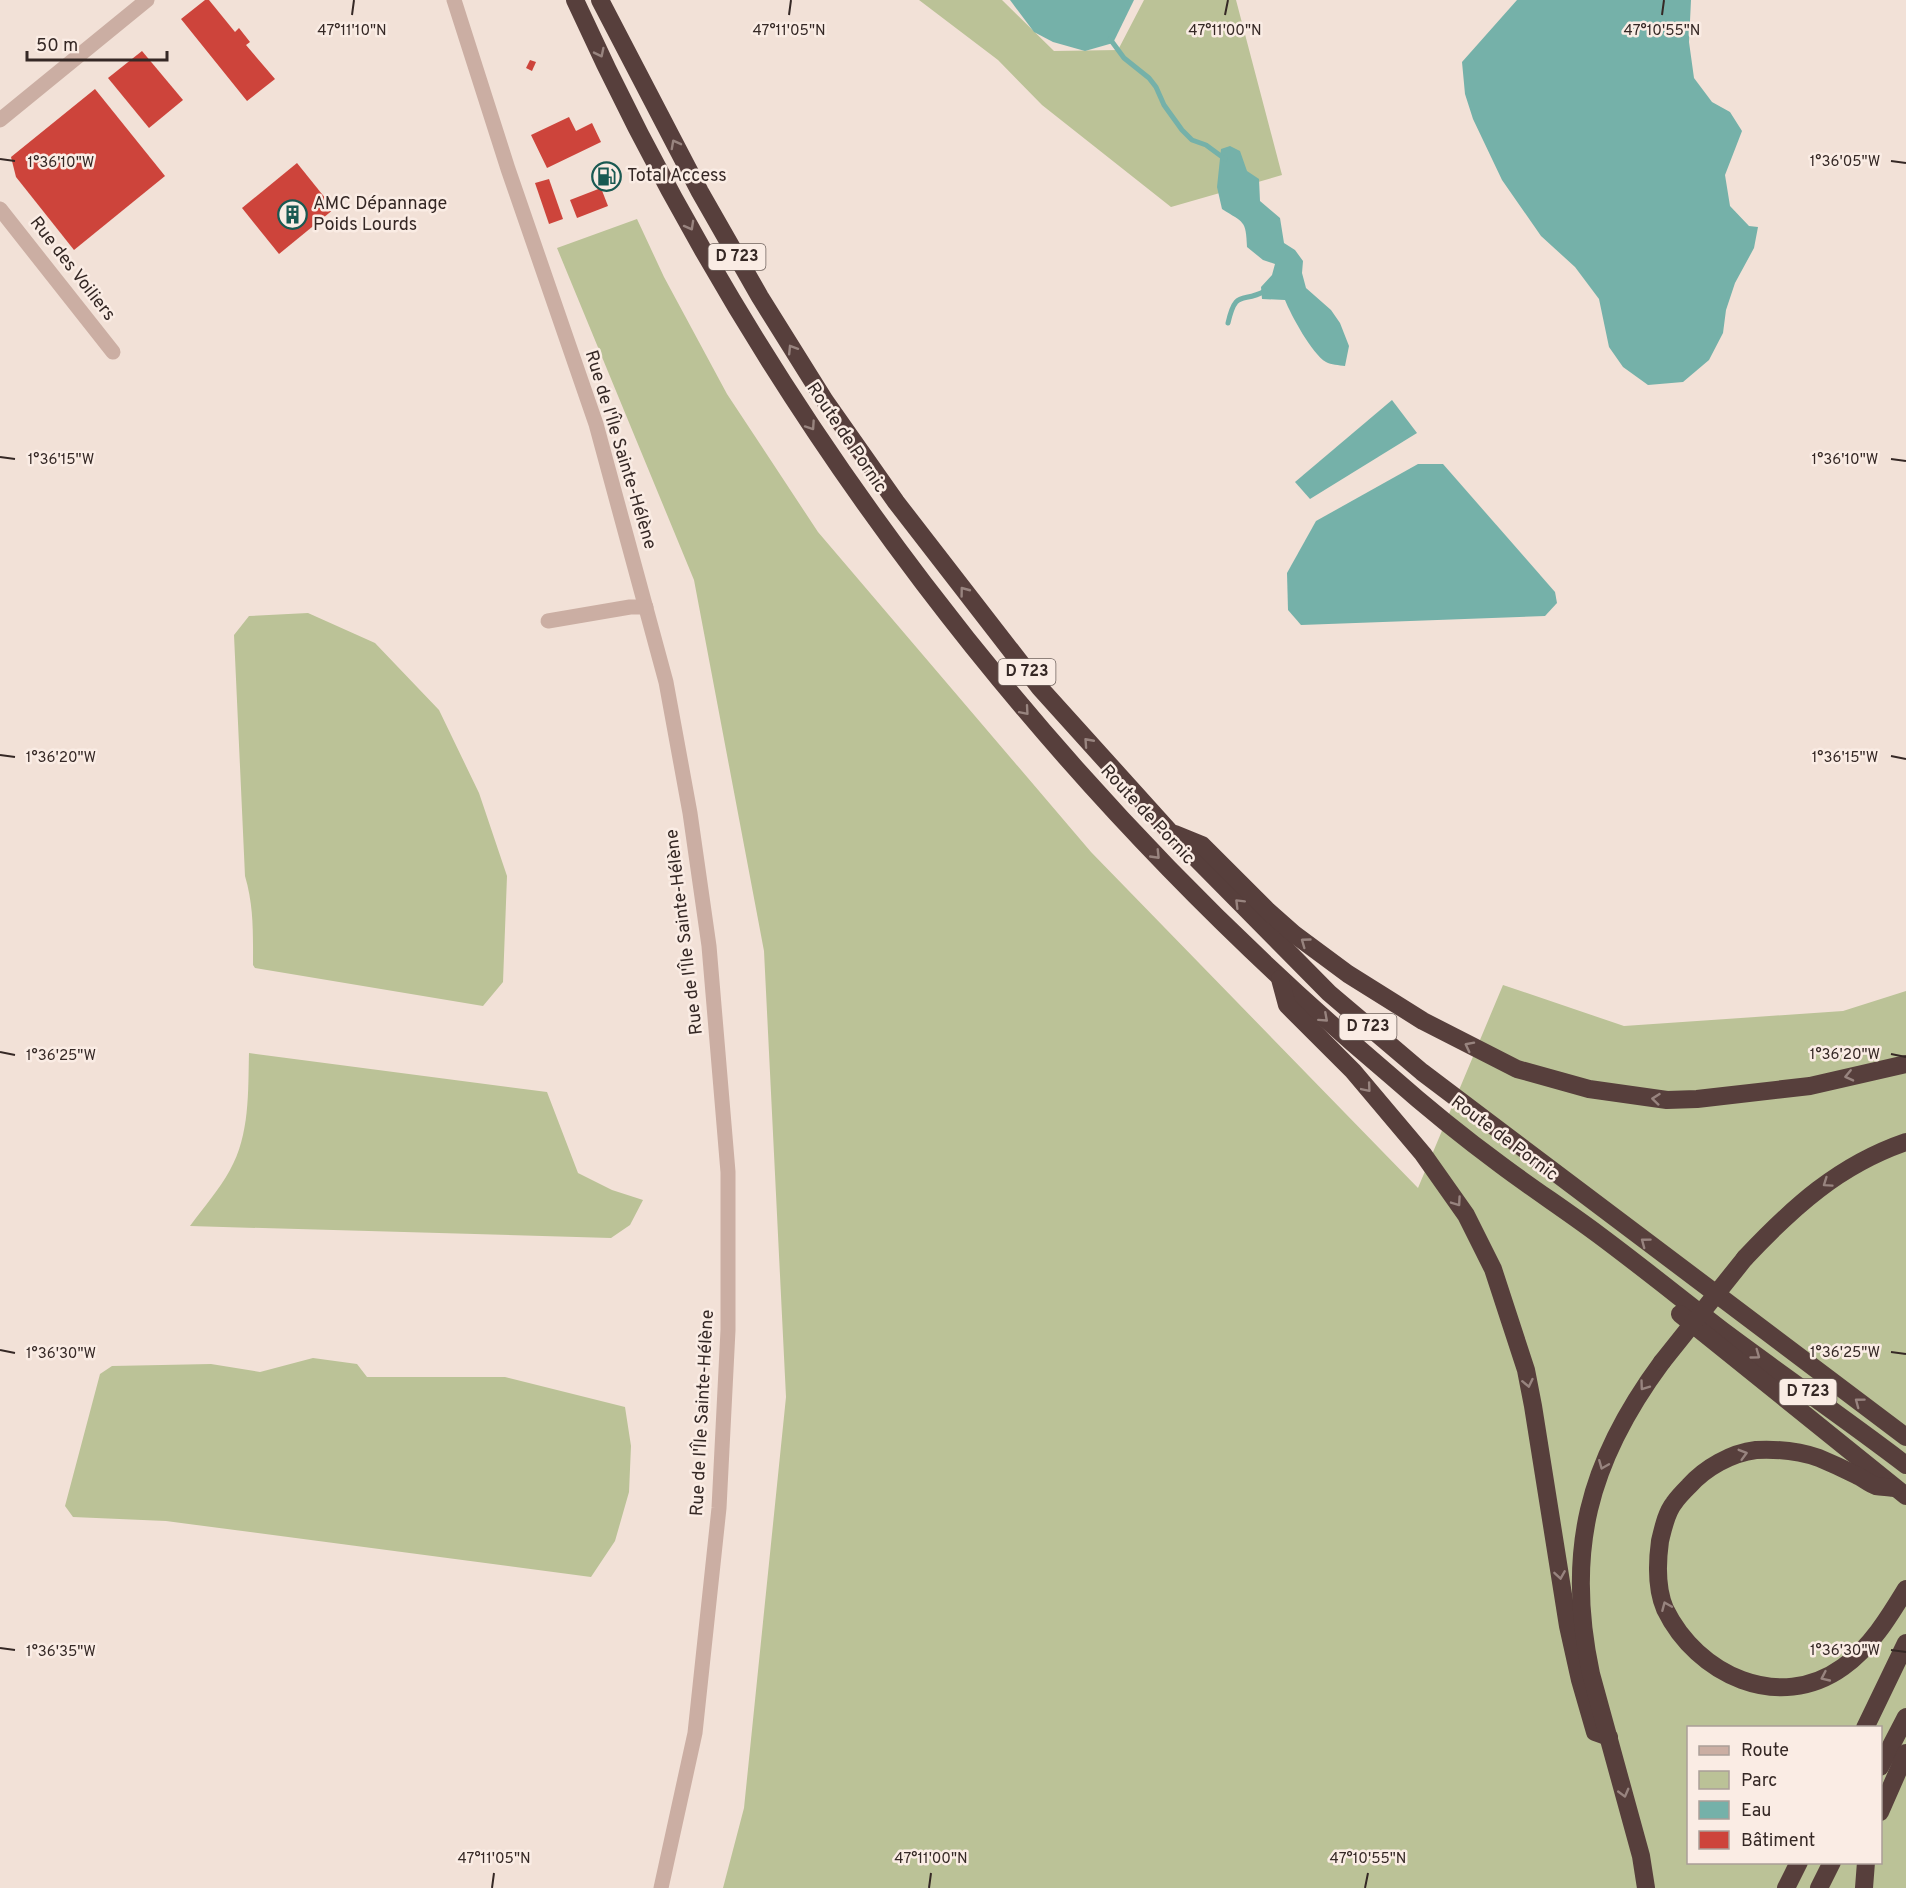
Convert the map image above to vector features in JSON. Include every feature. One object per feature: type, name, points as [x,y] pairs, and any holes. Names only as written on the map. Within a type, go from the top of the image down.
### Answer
[{"type":"highway","name":"Route de Pornic","points":[[574,0],[688,224],[805,417],[902,556],[1005,688],[1077,770],[1158,857],[1280,979],[1392,1078],[1501,1166],[1599,1234],[1725,1332],[1906,1465]]},
{"type":"highway","name":"Route de Pornic","points":[[600,0],[700,192],[760,297],[825,401],[896,502],[1027,671],[1170,832],[1329,993],[1422,1072],[1906,1437]]},
{"type":"highway","points":[[1170,832],[1202,845],[1294,934],[1348,974],[1423,1022],[1517,1069],[1589,1089],[1667,1100],[1697,1099],[1810,1086],[1906,1064]]},
{"type":"highway","points":[[1280,979],[1287,1005],[1353,1071],[1423,1154],[1466,1215],[1493,1269],[1516,1338],[1529,1388],[1568,1626],[1580,1680],[1595,1732],[1609,1737]]},
{"type":"highway","points":[[1646,1888],[1641,1856],[1586,1647],[1582,1614],[1582,1554],[1590,1503],[1603,1463],[1637,1395],[1745,1258],[1799,1204],[1828,1182],[1877,1152],[1906,1142]]},
{"type":"highway","name":"D 723","points":[[1501,1166],[1592,1243],[1900,1492]]},
{"type":"highway","points":[[1900,1492],[1876,1486],[1818,1458],[1785,1450],[1754,1450],[1726,1458],[1697,1476],[1673,1504],[1662,1531],[1657,1561],[1659,1586],[1665,1607],[1685,1641],[1717,1669],[1736,1678],[1769,1686],[1787,1687],[1806,1684],[1826,1677],[1843,1667],[1862,1651],[1906,1589]]},
{"type":"highway","points":[[1866,1726],[1906,1643]]},
{"type":"highway","points":[[1882,1765],[1906,1717]]},
{"type":"highway","points":[[1882,1810],[1906,1753]]},
{"type":"highway","points":[[1786,1888],[1798,1864]]},
{"type":"highway","points":[[1819,1888],[1831,1864]]},
{"type":"highway","points":[[1864,1888],[1866,1864]]},
{"type":"street","points":[[0,120],[147,0]]},
{"type":"street","name":"Rue de l'Île Sainte-Hélène","points":[[454,0],[508,169],[596,424],[646,607],[666,682],[692,824],[709,946],[728,1172],[728,1330],[719,1508],[695,1733],[661,1888]]},
{"type":"street","name":"Rue des Voiliers","points":[[0,209],[113,352]]},
{"type":"street","points":[[548,621],[630,607],[646,607]]},
{"type":"green space","points":[[919,0],[1002,0],[1054,51],[1118,50],[1144,0],[1236,0],[1282,175],[1171,207],[1042,105],[998,60]]},
{"type":"green space","points":[[637,219],[664,277],[727,394],[818,532],[1091,852],[1418,1188],[1503,985],[1624,1026],[1843,1011],[1906,991],[1906,1888],[723,1888],[744,1808],[786,1397],[764,951],[694,580],[557,248]]},
{"type":"green space","points":[[308,613],[375,643],[439,710],[479,793],[507,876],[503,982],[483,1006],[255,968],[253,965],[253,931],[245,876],[234,635],[249,616]]},
{"type":"green space","points":[[249,1053],[547,1092],[578,1173],[612,1190],[643,1200],[630,1225],[611,1238],[190,1226],[221,1185],[237,1156],[247,1113]]},
{"type":"green space","points":[[313,1358],[357,1364],[367,1377],[505,1377],[625,1407],[631,1446],[629,1492],[615,1541],[591,1577],[166,1521],[73,1517],[65,1506],[100,1374],[112,1366],[211,1364],[260,1372]]},
{"type":"water","points":[[1010,0],[1134,0],[1113,43],[1085,51],[1053,42],[1034,32]]},
{"type":"water","points":[[1517,0],[1691,0],[1689,42],[1694,78],[1712,102],[1730,112],[1742,131],[1725,175],[1730,206],[1749,226],[1758,227],[1754,248],[1735,283],[1726,310],[1723,333],[1709,360],[1683,382],[1648,385],[1623,367],[1609,347],[1599,299],[1575,267],[1541,236],[1502,180],[1473,119],[1465,94],[1462,62]]},
{"type":"water","points":[[1230,146],[1240,151],[1247,171],[1259,179],[1260,201],[1280,218],[1284,243],[1295,250],[1303,261],[1302,273],[1306,288],[1331,310],[1340,323],[1349,346],[1345,366],[1328,363],[1320,358],[1302,334],[1285,300],[1262,299],[1261,287],[1272,275],[1275,264],[1263,260],[1247,247],[1246,232],[1242,223],[1222,209],[1217,187],[1221,149]]},
{"type":"water","points":[[1392,400],[1417,433],[1310,499],[1295,482]]},
{"type":"water","points":[[1418,464],[1443,464],[1555,592],[1557,603],[1545,616],[1301,625],[1288,610],[1287,573],[1316,521]]},
{"type":"building","points":[[205,0],[209,0],[235,32],[239,28],[250,42],[246,45],[275,79],[247,101],[181,19]]},
{"type":"building","points":[[142,51],[183,100],[149,128],[108,78]]},
{"type":"building","points":[[530,60],[536,62],[532,71],[526,68]]},
{"type":"building","points":[[95,89],[165,176],[74,250],[16,177],[11,157]]},
{"type":"building","points":[[569,117],[576,131],[592,123],[601,142],[547,168],[531,135]]},
{"type":"building","name":"AMC Dépannage Poids Lourds","points":[[297,163],[334,209],[279,254],[242,208]]},
{"type":"building","points":[[549,179],[563,219],[549,224],[535,183]]},
{"type":"building","points":[[601,188],[608,206],[577,218],[570,200]]},
{"type":"waterway","points":[[1110,39],[1124,58],[1149,78],[1164,105],[1182,130],[1192,140],[1206,145],[1225,159]]},
{"type":"waterway","points":[[1228,323],[1237,301],[1265,291]]},
{"type":"place","name":"Total Access","points":[[606,176]]},
{"type":"place","name":"AMC Dépannage Poids Lourds","points":[[292,214]]}]
